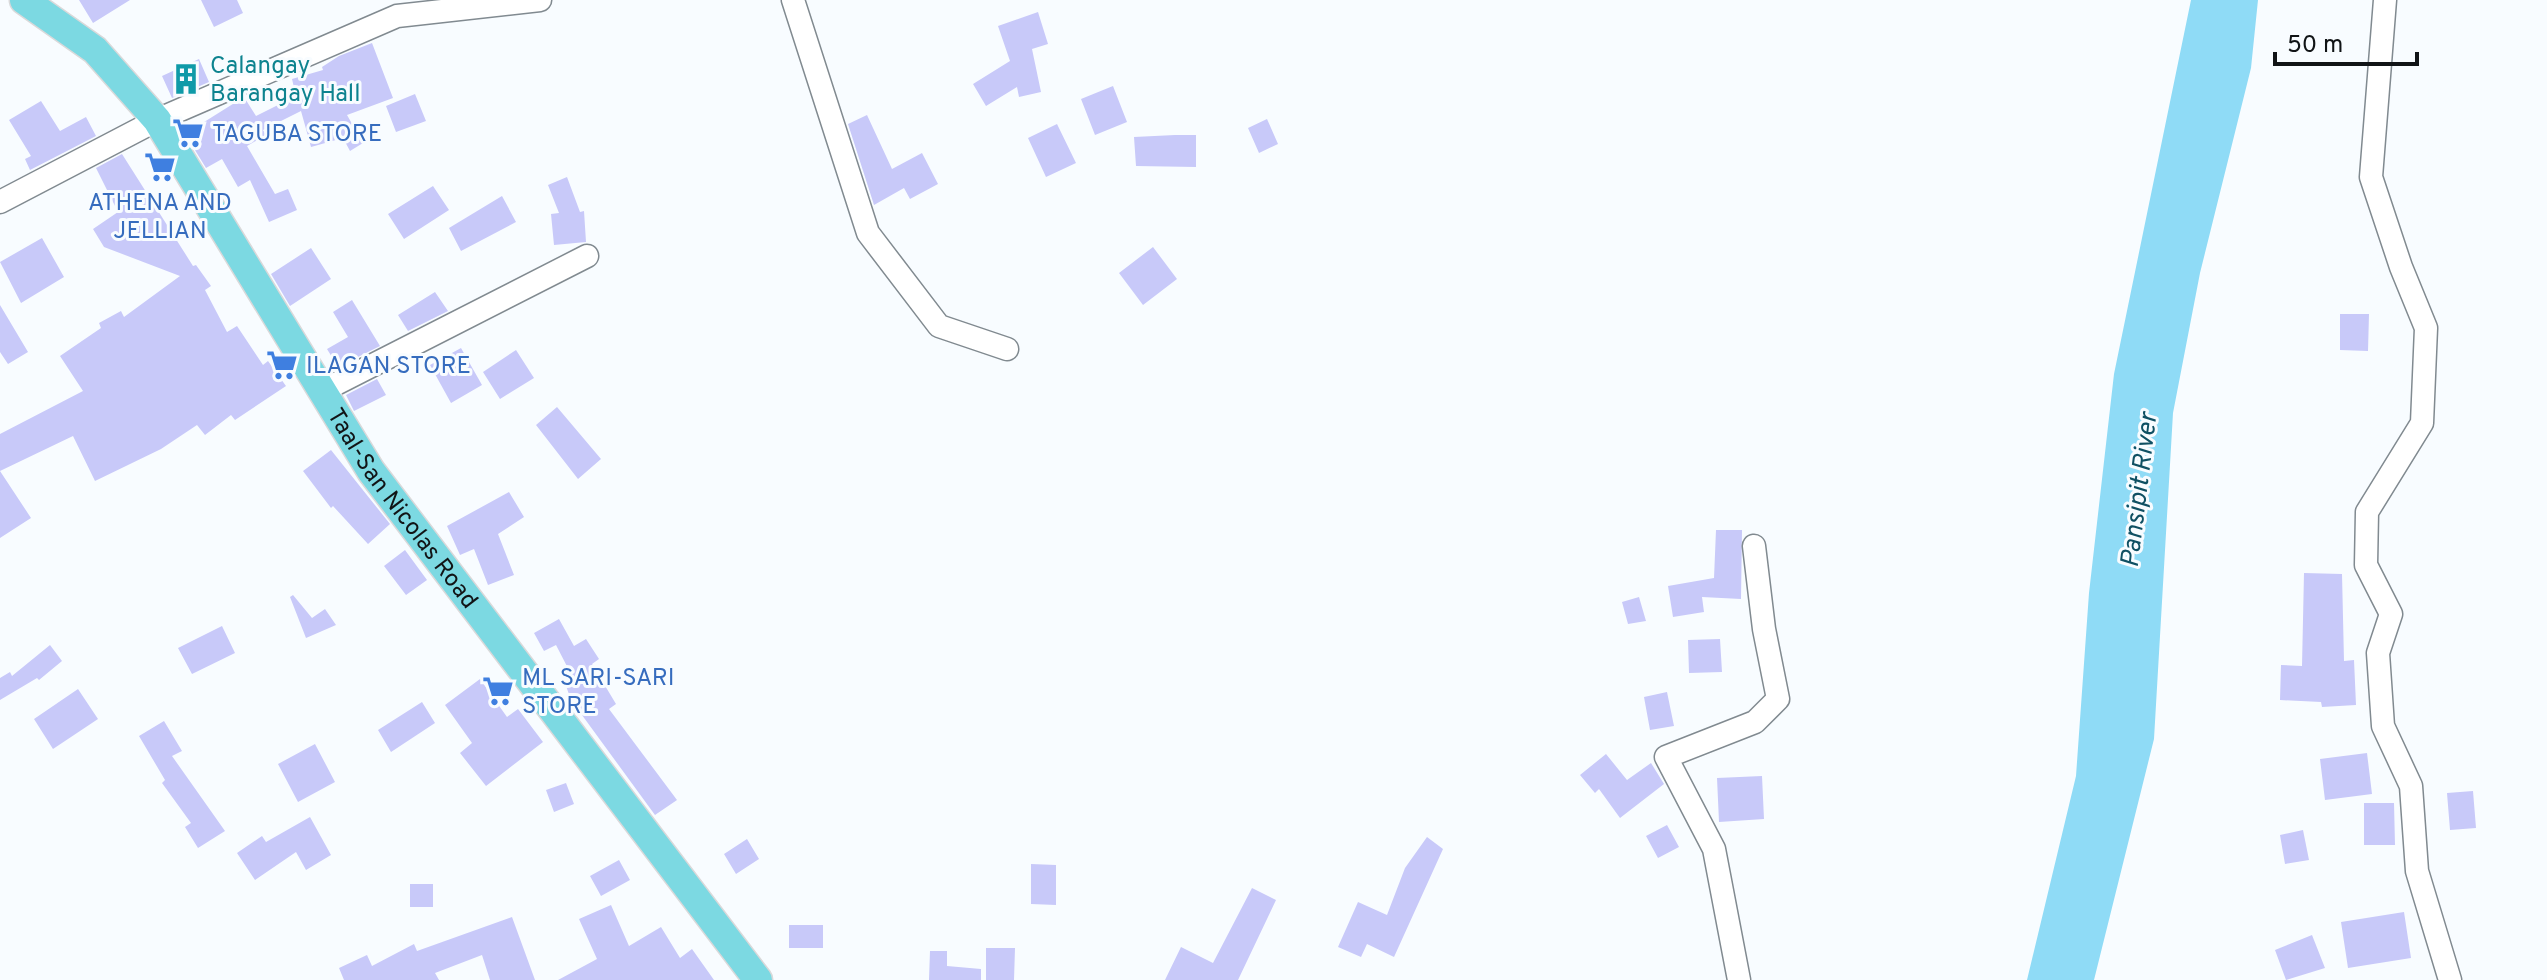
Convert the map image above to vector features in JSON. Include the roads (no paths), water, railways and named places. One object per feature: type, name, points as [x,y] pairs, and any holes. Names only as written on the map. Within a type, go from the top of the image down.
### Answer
[{"type":"main road","name":"Taal-San Nicolas Road","points":[[34,2],[95,50],[157,120],[371,471],[758,980]]},
{"type":"street","points":[[0,202],[157,120],[397,16],[540,0]]},
{"type":"street","points":[[793,0],[868,233],[939,326],[1007,349]]},
{"type":"street","points":[[2385,0],[2371,177],[2401,267],[2426,328],[2422,423],[2367,512],[2366,565],[2391,614],[2378,653],[2383,726],[2411,786],[2417,871],[2450,980]]},
{"type":"street","points":[[322,391],[587,256]]},
{"type":"street","points":[[1739,980],[1714,849],[1666,757],[1755,722],[1778,699],[1764,629],[1754,546]]},
{"type":"water","name":"Pansipit River","points":[[2191,0],[2258,0],[2251,68],[2200,273],[2173,413],[2154,739],[2094,980],[2027,980],[2076,776],[2089,593],[2114,374]]},
{"type":"place","name":"Calangay Barangay Hall","points":[[186,79]]},
{"type":"place","name":"TAGUBA STORE","points":[[188,133]]},
{"type":"place","name":"ATHENA AND JELLIAN","points":[[160,167]]},
{"type":"place","name":"ILAGAN STORE","points":[[282,365]]},
{"type":"place","name":"ML SARI-SARI STORE","points":[[498,691]]}]
